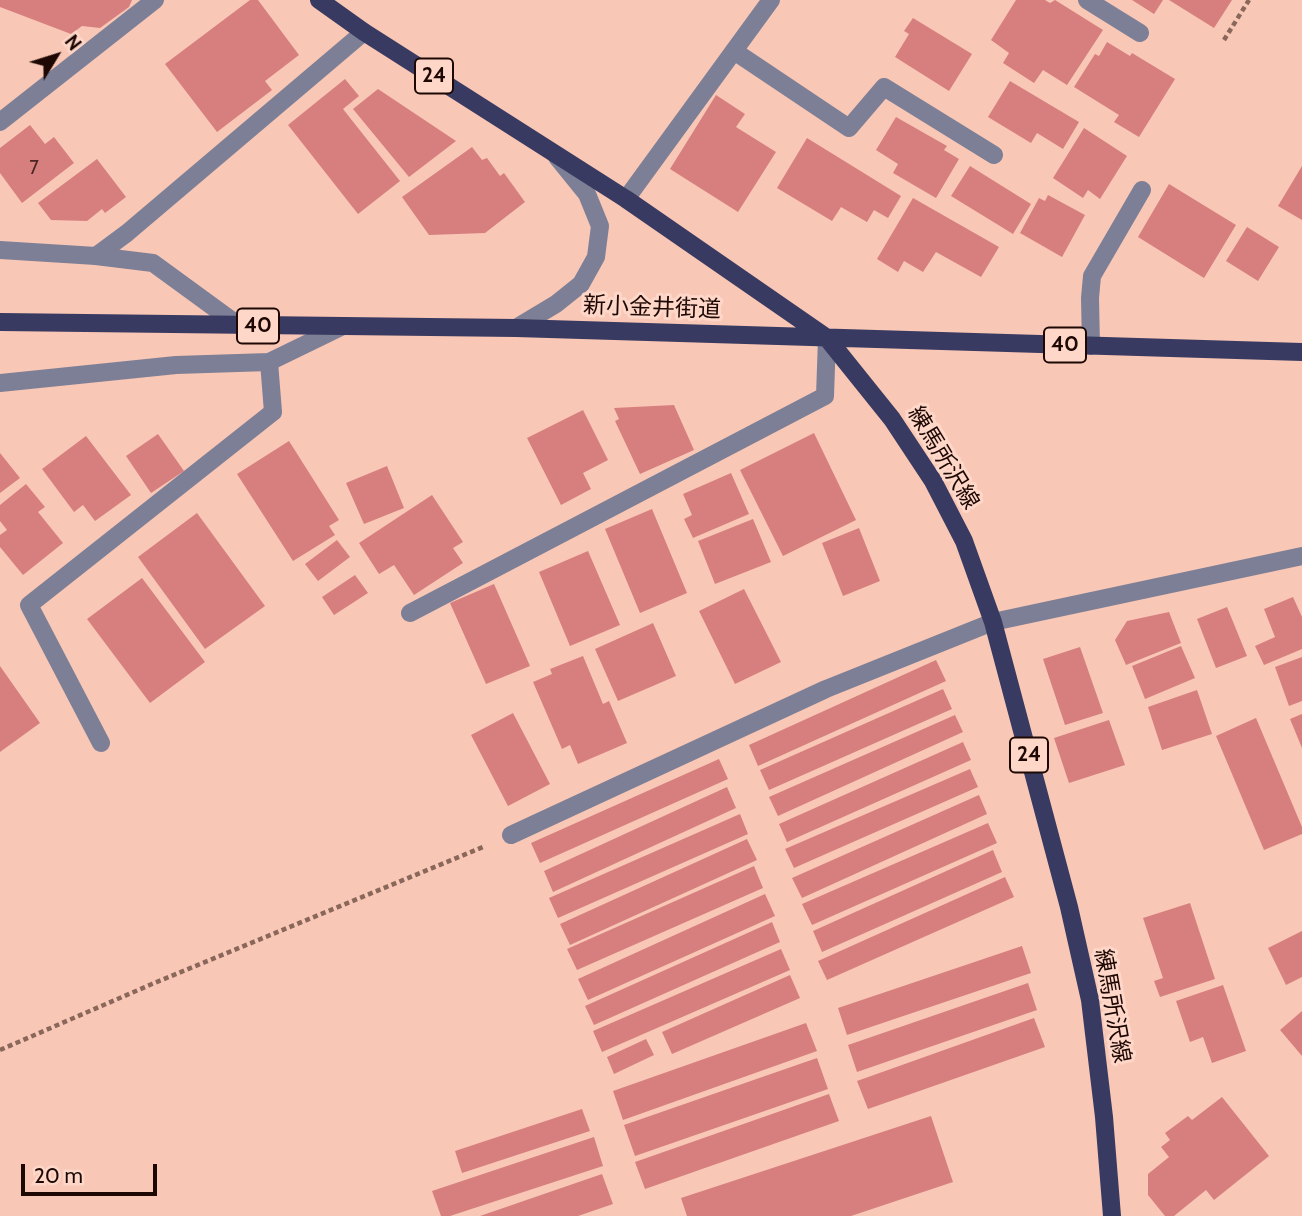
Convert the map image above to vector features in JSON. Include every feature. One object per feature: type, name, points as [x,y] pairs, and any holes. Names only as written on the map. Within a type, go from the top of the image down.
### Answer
[{"type":"main road","name":"練馬所沢線","points":[[319,0],[364,32],[626,199],[827,338],[891,419],[933,481],[964,541],[993,622],[1069,907],[1090,1000],[1112,1216]]},
{"type":"main road","name":"新小金井街道","points":[[0,322],[516,328],[1302,352]]},
{"type":"street","points":[[0,122],[155,0]]},
{"type":"street","points":[[626,199],[771,0]]},
{"type":"street","points":[[1098,3],[1140,33]]},
{"type":"street","points":[[96,256],[127,233],[364,32]]},
{"type":"street","points":[[734,51],[849,128],[884,87],[994,155]]},
{"type":"street","points":[[516,328],[581,285],[596,257],[600,226],[587,194],[550,149]]},
{"type":"street","points":[[1091,346],[1092,276],[1142,190]]},
{"type":"street","points":[[0,250],[96,256],[153,263],[238,325]]},
{"type":"street","points":[[0,383],[176,365],[269,362],[341,327]]},
{"type":"street","points":[[410,613],[825,396],[827,338]]},
{"type":"street","points":[[100,743],[29,605],[273,412],[269,362]]},
{"type":"street","points":[[511,835],[826,690],[993,622],[1302,556]]},
{"type":"path","points":[[1224,40],[1248,0]]},
{"type":"path","points":[[0,1050],[511,835]]},
{"type":"building","points":[[0,0],[132,0],[129,7],[100,28],[82,26],[71,34],[0,7]]},
{"type":"building","points":[[250,0],[258,0],[299,55],[265,81],[272,90],[217,132],[165,64]]},
{"type":"building","points":[[1016,0],[1045,0],[1050,3],[1055,0],[1103,30],[1067,85],[1043,70],[1034,83],[1003,63],[1009,53],[991,40]]},
{"type":"building","points":[[1132,0],[1163,0],[1154,14]]},
{"type":"building","points":[[1169,0],[1232,0],[1214,28]]},
{"type":"building","points":[[913,18],[972,54],[949,91],[895,57],[909,34],[904,31]]},
{"type":"building","points":[[1107,42],[1130,56],[1132,53],[1175,79],[1139,137],[1114,122],[1119,115],[1074,87],[1095,54],[1099,56]]},
{"type":"building","points":[[345,79],[359,96],[343,109],[400,181],[358,214],[288,125]]},
{"type":"building","points":[[1010,81],[1079,122],[1063,149],[1037,133],[1031,143],[988,117]]},
{"type":"building","points":[[378,89],[456,141],[409,177],[353,109]]},
{"type":"building","points":[[716,95],[745,114],[736,127],[776,152],[738,212],[670,169]]},
{"type":"building","points":[[896,117],[947,146],[944,150],[959,159],[936,198],[893,173],[898,164],[876,150]]},
{"type":"building","points":[[30,125],[45,144],[54,137],[74,163],[22,203],[0,173],[0,148]]},
{"type":"building","points":[[1084,128],[1127,156],[1100,199],[1088,190],[1083,198],[1053,178]]},
{"type":"building","points":[[807,138],[901,196],[888,218],[874,210],[867,222],[841,207],[832,221],[777,188]]},
{"type":"building","points":[[472,147],[482,160],[487,158],[500,176],[504,173],[525,202],[485,233],[429,235],[402,197]]},
{"type":"building","points":[[97,159],[126,197],[105,213],[102,209],[87,221],[51,220],[38,203]]},
{"type":"building","points":[[970,166],[1031,204],[1013,234],[951,196]]},
{"type":"building","points":[[1302,166],[1302,220],[1278,206]]},
{"type":"building","points":[[1169,184],[1236,225],[1204,278],[1138,237]]},
{"type":"building","points":[[1048,195],[1085,215],[1062,257],[1020,233],[1039,198],[1045,201]]},
{"type":"building","points":[[913,198],[999,247],[981,277],[936,252],[923,272],[904,261],[898,272],[877,259]]},
{"type":"building","points":[[1247,227],[1279,247],[1258,281],[1226,261]]},
{"type":"building","points":[[674,405],[694,450],[640,474],[615,421],[619,419],[614,408]]},
{"type":"building","points":[[583,410],[608,460],[583,473],[591,489],[561,505],[527,438]]},
{"type":"building","points":[[814,433],[856,520],[783,556],[740,470]]},
{"type":"building","points":[[158,434],[184,471],[151,493],[126,456]]},
{"type":"building","points":[[86,436],[131,495],[95,521],[83,505],[74,512],[42,469]]},
{"type":"building","points":[[289,441],[339,520],[329,526],[335,535],[293,561],[237,474]]},
{"type":"building","points":[[0,453],[20,478],[0,493]]},
{"type":"building","points":[[387,466],[404,508],[364,524],[346,483]]},
{"type":"building","points":[[731,473],[749,514],[693,538],[684,519],[692,515],[683,494]]},
{"type":"building","points":[[26,484],[45,507],[38,512],[63,543],[23,575],[0,547],[0,535],[7,530],[0,521],[0,505]]},
{"type":"building","points":[[432,495],[463,542],[453,548],[463,563],[414,595],[394,565],[379,574],[359,543]]},
{"type":"building","points":[[652,509],[687,593],[640,613],[605,529]]},
{"type":"building","points":[[197,513],[265,606],[205,649],[138,557]]},
{"type":"building","points":[[753,519],[771,562],[715,584],[698,541]]},
{"type":"building","points":[[859,528],[880,581],[843,596],[822,543]]},
{"type":"building","points":[[337,540],[350,557],[318,581],[305,564]]},
{"type":"building","points":[[588,551],[620,625],[570,646],[539,572]]},
{"type":"building","points":[[355,575],[368,593],[334,615],[322,597]]},
{"type":"building","points":[[142,578],[205,662],[150,703],[87,619]]},
{"type":"building","points":[[494,584],[530,666],[486,684],[450,603]]},
{"type":"building","points":[[744,589],[781,662],[735,684],[699,611]]},
{"type":"building","points":[[1293,597],[1302,617],[1302,649],[1264,665],[1255,646],[1275,637],[1264,609]]},
{"type":"building","points":[[1227,607],[1247,656],[1216,668],[1197,619]]},
{"type":"building","points":[[1169,612],[1181,643],[1126,665],[1115,640],[1127,621]]},
{"type":"building","points":[[653,623],[676,676],[618,701],[595,649]]},
{"type":"building","points":[[1181,646],[1195,678],[1145,699],[1132,666]]},
{"type":"building","points":[[1080,647],[1103,713],[1065,725],[1043,659]]},
{"type":"building","points":[[583,656],[603,704],[609,701],[627,743],[578,764],[570,745],[562,749],[533,682],[552,674],[550,669]]},
{"type":"building","points":[[1302,657],[1302,701],[1289,706],[1275,667]]},
{"type":"building","points":[[936,660],[946,681],[758,766],[749,745]]},
{"type":"building","points":[[0,666],[40,723],[0,752]]},
{"type":"building","points":[[943,689],[952,709],[769,790],[760,770]]},
{"type":"building","points":[[1197,690],[1212,734],[1162,750],[1148,707]]},
{"type":"building","points":[[513,713],[550,784],[508,806],[471,735]]},
{"type":"building","points":[[1302,714],[1302,748],[1290,719]]},
{"type":"building","points":[[955,715],[963,732],[778,816],[769,797]]},
{"type":"building","points":[[1256,718],[1302,827],[1302,834],[1264,850],[1216,736]]},
{"type":"building","points":[[1109,720],[1125,765],[1069,783],[1054,738]]},
{"type":"building","points":[[963,742],[971,760],[787,842],[779,824]]},
{"type":"building","points":[[719,759],[728,779],[540,863],[531,843]]},
{"type":"building","points":[[970,769],[978,787],[794,868],[785,849]]},
{"type":"building","points":[[727,787],[736,808],[553,892],[544,871]]},
{"type":"building","points":[[979,795],[987,814],[802,898],[792,878]]},
{"type":"building","points":[[740,814],[748,834],[558,918],[549,898]]},
{"type":"building","points":[[988,823],[997,843],[812,925],[802,904]]},
{"type":"building","points":[[747,839],[757,860],[570,945],[560,924]]},
{"type":"building","points":[[993,850],[1002,872],[822,952],[813,931]]},
{"type":"building","points":[[754,866],[763,888],[577,970],[567,949]]},
{"type":"building","points":[[1005,877],[1014,897],[827,980],[818,961]]},
{"type":"building","points":[[765,894],[775,916],[588,1000],[578,979]]},
{"type":"building","points":[[1190,903],[1215,979],[1160,997],[1154,981],[1163,978],[1143,918]]},
{"type":"building","points":[[772,922],[780,942],[594,1025],[585,1006]]},
{"type":"building","points":[[1302,931],[1302,977],[1286,985],[1268,948]]},
{"type":"building","points":[[1022,946],[1031,973],[847,1035],[838,1008]]},
{"type":"building","points":[[781,949],[790,970],[602,1052],[593,1031]]},
{"type":"building","points":[[790,975],[800,998],[672,1054],[662,1032]]},
{"type":"building","points":[[1028,983],[1037,1010],[857,1072],[848,1045]]},
{"type":"building","points":[[1223,985],[1246,1051],[1212,1063],[1203,1037],[1190,1042],[1176,1001]]},
{"type":"building","points":[[1302,1011],[1302,1056],[1280,1030]]},
{"type":"building","points":[[1034,1018],[1045,1047],[868,1109],[857,1081]]},
{"type":"building","points":[[806,1023],[817,1051],[623,1120],[613,1091]]},
{"type":"building","points":[[646,1039],[654,1055],[614,1074],[607,1057]]},
{"type":"building","points":[[817,1058],[828,1089],[635,1156],[624,1125]]},
{"type":"building","points":[[829,1094],[839,1121],[645,1189],[635,1162]]},
{"type":"building","points":[[1222,1097],[1269,1156],[1214,1200],[1206,1190],[1174,1216],[1165,1216],[1148,1195],[1148,1174],[1169,1157],[1161,1147],[1170,1140],[1165,1133],[1188,1116],[1192,1120]]},
{"type":"building","points":[[582,1109],[590,1131],[462,1173],[455,1151]]},
{"type":"building","points":[[931,1116],[953,1182],[851,1216],[687,1216],[681,1198]]},
{"type":"building","points":[[594,1137],[603,1166],[450,1216],[441,1216],[432,1191]]},
{"type":"building","points":[[602,1174],[613,1204],[578,1216],[480,1216]]}]
